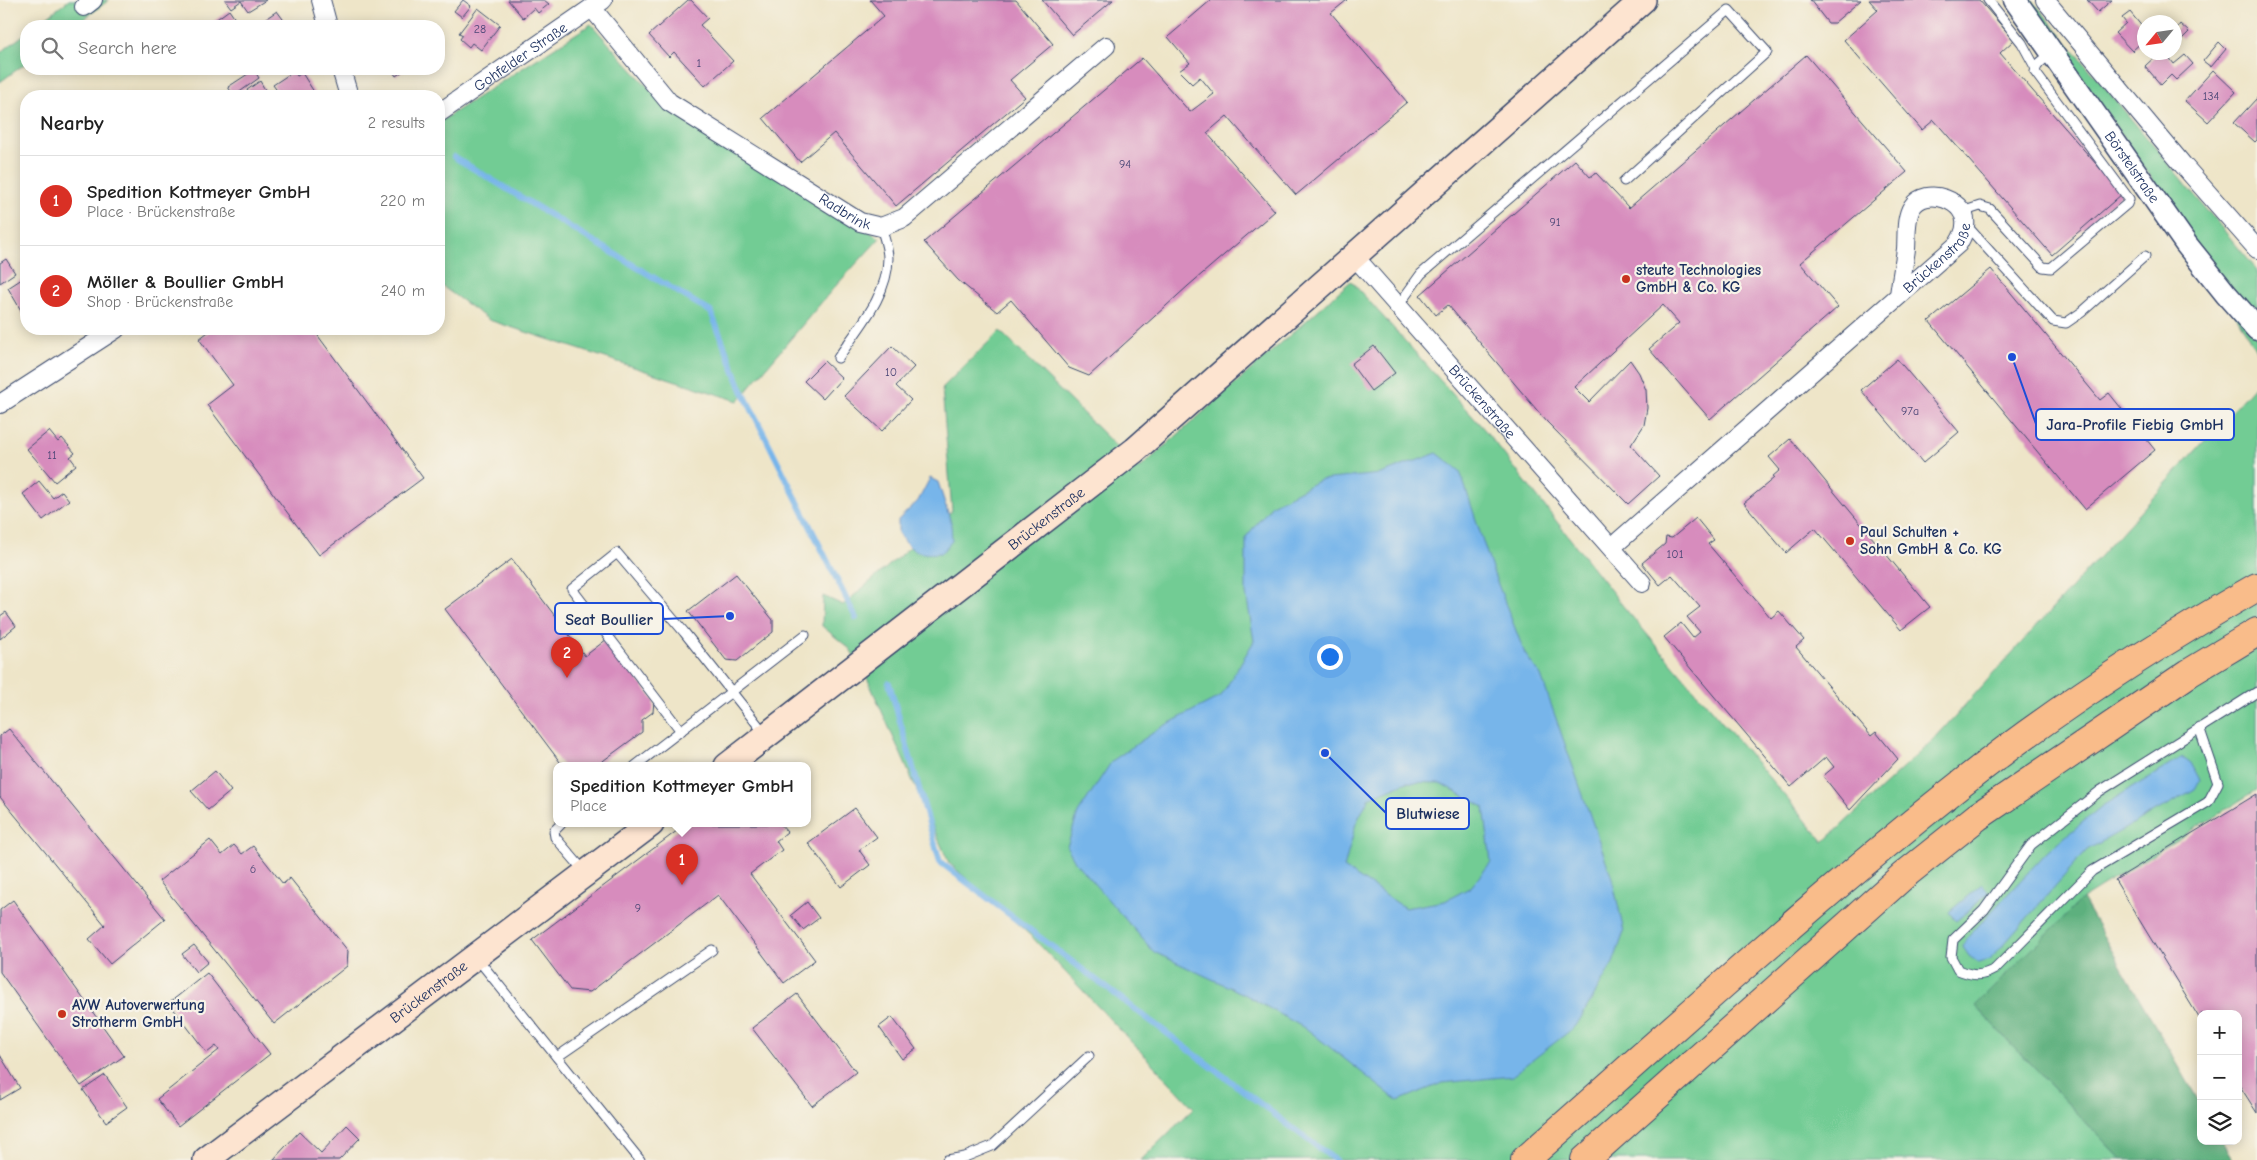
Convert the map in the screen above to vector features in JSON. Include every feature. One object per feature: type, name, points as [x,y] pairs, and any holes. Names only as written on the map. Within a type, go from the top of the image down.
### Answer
[{"type":"highway","points":[[1525,1160],[1874,855],[1963,782],[2076,700],[2176,633],[2257,587]]},
{"type":"highway","points":[[1585,1160],[1903,876],[1977,817],[2188,673],[2257,632]]},
{"type":"main road","name":"Brückenstraße","points":[[732,762],[1135,450],[1643,0]]},
{"type":"main road","name":"Brückenstraße","points":[[212,1158],[647,827]]},
{"type":"street","points":[[321,0],[326,20]]},
{"type":"street","name":"Börstelstraße","points":[[2015,0],[2044,61],[2186,244],[2257,329]]},
{"type":"street","points":[[2046,0],[2183,165],[2257,249]]},
{"type":"street","name":"Gohfelder Straße","points":[[445,109],[597,4]]},
{"type":"street","name":"Radbrink","points":[[597,4],[651,82],[669,102],[860,222],[881,227],[904,218],[1106,46]]},
{"type":"street","points":[[343,75],[348,90]]},
{"type":"street","name":"Brückenstraße","points":[[1612,547],[1958,244],[1964,219],[1953,202],[1937,196],[1922,199],[1912,207],[1907,225],[1899,295]]},
{"type":"street","name":"Brückenstraße","points":[[1354,256],[1642,583]]},
{"type":"street","points":[[0,404],[107,335]]},
{"type":"lane","points":[[1988,0],[2022,43],[2044,61],[2035,72],[2129,199],[2128,204],[2051,268],[2043,267],[1990,208],[1980,206],[1964,219],[2052,320],[2066,323],[2082,312],[2146,256]]},
{"type":"lane","points":[[1398,306],[1421,274],[1729,10],[1767,52],[1624,181]]},
{"type":"lane","points":[[838,358],[878,298],[886,275],[888,257],[881,227]]},
{"type":"lane","points":[[680,732],[572,590],[617,553],[766,736]]},
{"type":"lane","points":[[640,762],[805,635]]},
{"type":"lane","points":[[2199,727],[2218,783],[2208,802],[2092,871],[1995,969],[1983,975],[1973,976],[1958,970],[1951,958],[1953,940],[1984,910],[2031,845],[2100,791],[2199,727],[2257,692]]},
{"type":"lane","points":[[558,827],[554,831],[555,837],[586,873]]},
{"type":"lane","points":[[557,1057],[712,950]]},
{"type":"lane","points":[[476,956],[640,1160]]},
{"type":"lane","points":[[947,1160],[965,1157],[992,1146],[1089,1056]]},
{"type":"green space","points":[[69,0],[109,0],[83,20],[43,20]]},
{"type":"green space","points":[[2028,0],[2032,0],[2257,270],[2257,352],[2187,229]]},
{"type":"green space","points":[[591,24],[667,108],[722,144],[880,238],[832,290],[738,401],[489,320],[445,288],[445,118]]},
{"type":"green space","points":[[20,38],[20,67],[0,82],[0,53]]},
{"type":"green space","points":[[1351,281],[1484,429],[1623,606],[1824,842],[1935,738],[2257,383],[2257,790],[2082,899],[1975,1006],[2122,1160],[1141,1160],[1194,1108],[1031,936],[949,863],[868,680],[850,649],[822,626],[823,596],[843,605],[952,511],[942,388],[1000,331],[1139,469]]},
{"type":"green space","points":[[2082,899],[2197,1098],[2197,1145],[2224,1145],[2233,1160],[2122,1160],[1975,1006]]},
{"type":"water","points":[[1437,453],[1460,471],[1492,569],[1525,654],[1541,676],[1612,878],[1624,932],[1613,963],[1576,1026],[1512,1076],[1442,1083],[1398,1101],[1308,1030],[1244,994],[1154,952],[1076,863],[1067,847],[1078,813],[1112,761],[1160,728],[1221,696],[1254,641],[1246,593],[1246,537],[1272,505],[1320,480],[1381,474]],"holes":[[[1407,782],[1440,783],[1484,807],[1491,862],[1471,887],[1445,901],[1405,908],[1344,868],[1356,823],[1369,798]]]},
{"type":"water","points":[[930,478],[938,482],[951,522],[952,541],[941,553],[921,553],[916,551],[898,533],[898,520],[918,501]]},
{"type":"water","points":[[2183,757],[2191,763],[2200,780],[2195,789],[2087,850],[1990,960],[1979,963],[1969,956],[1963,947],[1967,938],[2048,851],[2102,806]]},
{"type":"water","points":[[1982,884],[1989,893],[1956,921],[1949,912]]},
{"type":"building","points":[[225,0],[266,0],[248,11],[241,1],[231,8]]},
{"type":"building","points":[[463,0],[471,6],[462,17],[454,11]]},
{"type":"building","points":[[508,0],[544,0],[549,4],[538,13],[534,8],[523,18]]},
{"type":"building","points":[[688,0],[691,0],[708,18],[700,25],[733,61],[705,86],[674,52],[669,57],[649,35]]},
{"type":"building","points":[[870,0],[1016,0],[1053,44],[1010,80],[1025,97],[896,206],[834,133],[800,162],[763,118],[884,16]]},
{"type":"building","points":[[1042,0],[1113,0],[1072,35]]},
{"type":"building","points":[[1211,0],[1347,0],[1331,13],[1407,102],[1296,195],[1227,116],[1207,133],[1275,211],[1188,286],[1089,376],[1069,368],[1011,300],[997,312],[958,280],[924,242],[1142,58],[1190,112],[1214,94],[1200,77],[1192,84],[1179,71],[1190,63],[1168,37]]},
{"type":"building","points":[[1810,0],[1861,0],[1834,23],[1828,23]]},
{"type":"building","points":[[1869,0],[1979,0],[2014,40],[2000,53],[2122,194],[2052,255],[1934,120],[1922,130],[1844,40],[1878,10]]},
{"type":"building","points":[[2087,0],[2112,0],[2098,12]]},
{"type":"building","points":[[478,8],[500,25],[481,50],[472,43],[469,47],[460,39],[463,35],[459,33]]},
{"type":"building","points":[[229,10],[236,20],[215,20]]},
{"type":"building","points":[[277,11],[284,20],[264,20]]},
{"type":"building","points":[[2130,12],[2137,20],[2137,46],[2132,51],[2115,33],[2126,23],[2122,18]]},
{"type":"building","points":[[2182,26],[2189,32],[2182,39]]},
{"type":"building","points":[[2219,42],[2226,49],[2211,67],[2203,61]]},
{"type":"building","name":"steute Technologies GmbH & Co. KG","points":[[1806,55],[1907,172],[1800,263],[1838,307],[1710,419],[1649,349],[1679,323],[1663,305],[1574,387],[1589,402],[1630,360],[1639,373],[1646,390],[1647,408],[1644,425],[1631,445],[1659,476],[1628,504],[1547,422],[1448,305],[1436,315],[1420,295],[1575,160],[1590,177],[1596,173],[1629,208]]},
{"type":"building","points":[[2185,55],[2193,64],[2176,80],[2171,75],[2161,85],[2145,66],[2151,60],[2171,60],[2174,64],[2182,60]]},
{"type":"building","points":[[2213,70],[2236,92],[2208,122],[2185,101]]},
{"type":"building","points":[[246,75],[257,75],[259,78],[242,90],[230,90],[228,87]]},
{"type":"building","points":[[288,75],[303,75],[313,90],[277,90],[273,85]]},
{"type":"building","points":[[260,81],[265,90],[247,90]]},
{"type":"building","points":[[2257,98],[2257,140],[2255,142],[2234,123]]},
{"type":"building","points":[[6,259],[15,273],[0,283],[0,263]]},
{"type":"building","points":[[1991,269],[2100,400],[2109,393],[2155,450],[2085,509],[1929,321]]},
{"type":"building","points":[[20,280],[20,309],[8,288]]},
{"type":"building","points":[[204,335],[317,335],[423,478],[319,555],[207,405],[233,385],[199,339]]},
{"type":"building","points":[[892,346],[914,367],[896,386],[911,400],[882,431],[844,396]]},
{"type":"building","points":[[1374,346],[1395,373],[1371,391],[1351,364]]},
{"type":"building","points":[[1897,359],[1959,432],[1923,463],[1861,390]]},
{"type":"building","points":[[824,361],[842,378],[823,399],[804,381]]},
{"type":"building","points":[[49,431],[58,442],[62,438],[75,453],[70,457],[76,465],[55,482],[27,449]]},
{"type":"building","name":"Paul Schulten + Sohn GmbH & Co. KG","points":[[1790,439],[1930,607],[1901,630],[1815,528],[1786,553],[1744,503],[1774,478],[1772,477],[1780,470],[1769,457]]},
{"type":"building","points":[[39,481],[53,498],[62,491],[69,500],[43,520],[23,494]]},
{"type":"building","points":[[1696,518],[1714,540],[1708,544],[1771,618],[1779,611],[1804,640],[1796,647],[1871,736],[1876,732],[1898,759],[1850,810],[1823,776],[1834,767],[1826,757],[1791,787],[1664,637],[1681,623],[1693,638],[1700,632],[1687,617],[1700,607],[1672,575],[1660,585],[1642,563],[1665,544],[1666,537],[1672,538]]},
{"type":"building","points":[[512,559],[585,656],[607,639],[654,701],[653,712],[642,720],[642,732],[601,762],[560,762],[445,609]]},
{"type":"building","points":[[736,574],[773,620],[773,632],[737,661],[726,660],[688,611]]},
{"type":"building","points":[[6,612],[16,626],[0,639],[0,616]]},
{"type":"building","points":[[9,729],[165,919],[110,964],[89,939],[105,925],[0,797],[0,736]]},
{"type":"building","points":[[215,771],[231,791],[208,810],[191,791]]},
{"type":"building","points":[[2257,794],[2257,1113],[2242,1089],[2242,1010],[2197,1010],[2197,1014],[2115,880]]},
{"type":"building","points":[[855,808],[877,837],[859,850],[870,865],[841,887],[808,843]]},
{"type":"building","points":[[682,827],[783,827],[787,832],[776,841],[782,850],[750,874],[815,960],[784,983],[718,895],[590,992],[570,990],[532,940]]},
{"type":"building","points":[[210,840],[222,855],[234,845],[242,854],[253,846],[283,884],[290,878],[348,951],[347,966],[274,1024],[159,881]]},
{"type":"building","name":"AVW Autoverwertung Strotherm GmbH","points":[[13,900],[124,1056],[81,1086],[0,972],[0,910]]},
{"type":"building","points":[[807,902],[819,918],[803,930],[791,915]]},
{"type":"building","points":[[194,945],[208,962],[196,972],[182,954]]},
{"type":"building","points":[[207,973],[270,1054],[178,1126],[157,1099],[219,1050],[216,1046],[207,1053],[169,1003]]},
{"type":"building","points":[[797,994],[856,1072],[812,1106],[752,1028]]},
{"type":"building","points":[[892,1017],[916,1049],[902,1059],[879,1027]]},
{"type":"building","points":[[0,1055],[20,1088],[0,1100]]},
{"type":"building","points":[[105,1075],[127,1107],[106,1122],[83,1090]]},
{"type":"building","points":[[347,1125],[360,1138],[339,1160],[273,1160],[299,1132],[321,1153]]},
{"type":"waterway","points":[[454,157],[711,312],[741,388],[856,618]]},
{"type":"waterway","points":[[889,683],[940,862],[1335,1160]]},
{"type":"place","name":"steute Technologies GmbH & Co. KG","points":[[1626,279]]},
{"type":"place","name":"Jara-Profile Fiebig GmbH","points":[[2012,357]]},
{"type":"place","name":"Paul Schulten + Sohn GmbH & Co. KG","points":[[1850,541]]},
{"type":"place","name":"Seat Boullier","points":[[730,616]]},
{"type":"place","name":"Möller & Boullier GmbH","points":[[567,678]]},
{"type":"place","name":"Blutwiese","points":[[1325,753]]},
{"type":"place","name":"Spedition Kottmeyer GmbH","points":[[682,885]]},
{"type":"place","name":"AVW Autoverwertung Strotherm GmbH","points":[[62,1014]]}]
